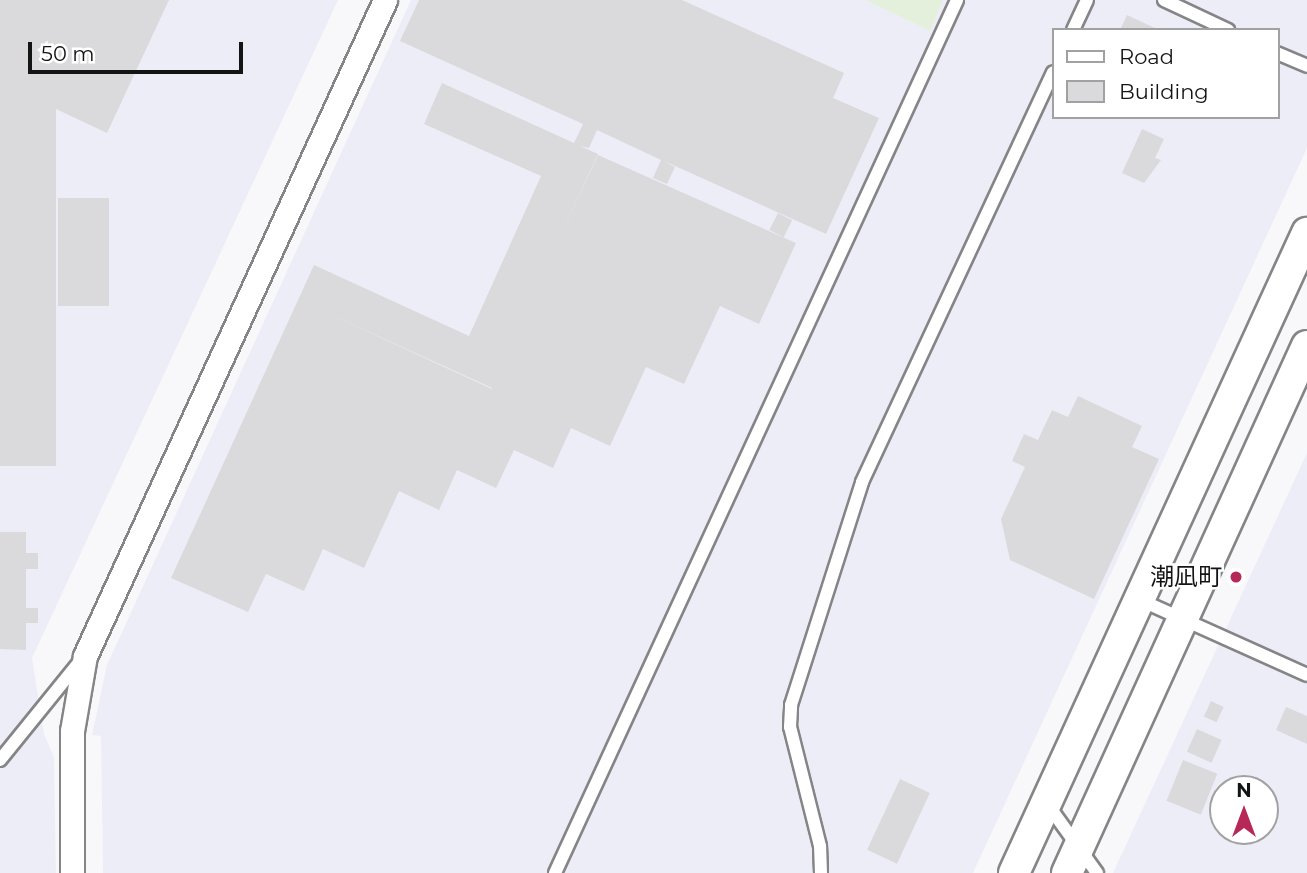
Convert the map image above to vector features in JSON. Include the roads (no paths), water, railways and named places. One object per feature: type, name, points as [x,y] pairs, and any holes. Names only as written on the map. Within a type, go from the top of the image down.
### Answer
[{"type":"street","points":[[72,873],[72,731],[85,656],[385,0]]},
{"type":"street","points":[[1014,873],[1307,233]]},
{"type":"street","points":[[1072,860],[1180,618],[1307,346]]},
{"type":"lane","points":[[555,873],[957,0]]},
{"type":"lane","points":[[1074,28],[1087,0]]},
{"type":"lane","points":[[1164,0],[1224,28]]},
{"type":"lane","points":[[1279,54],[1307,66]]},
{"type":"lane","points":[[821,873],[820,846],[790,727],[791,705],[862,482],[1052,74]]},
{"type":"lane","points":[[1138,598],[1307,675]]},
{"type":"lane","points":[[0,760],[85,656]]},
{"type":"lane","points":[[1046,802],[1072,860],[1097,873]]},
{"type":"place","name":"潮凪町","points":[[1236,577]]}]
